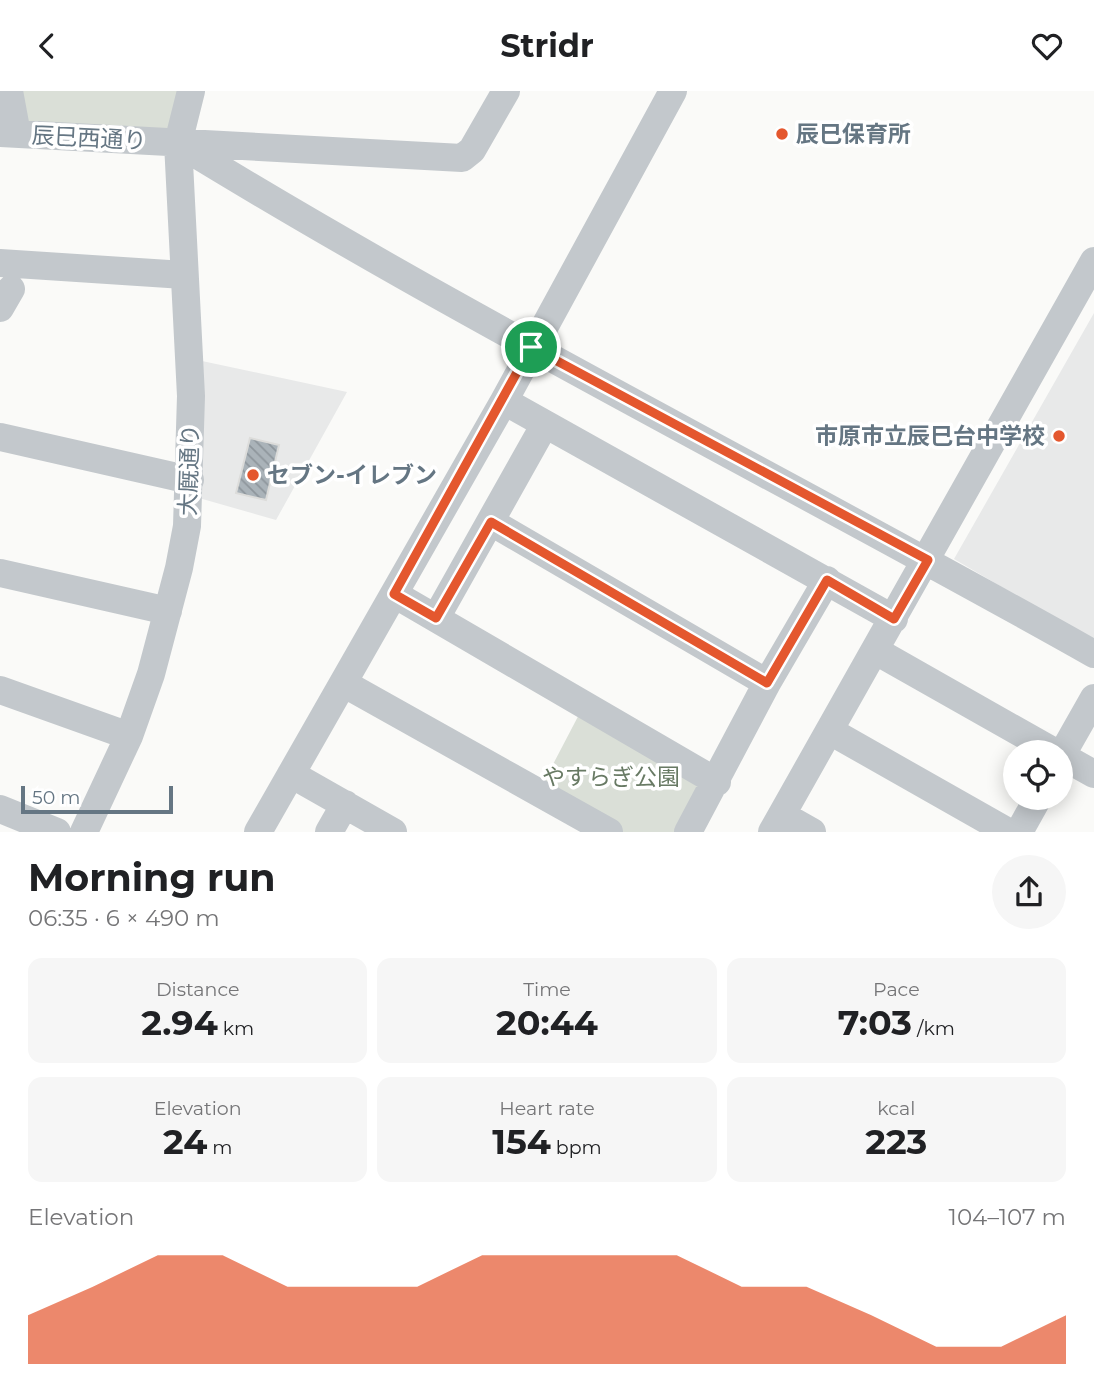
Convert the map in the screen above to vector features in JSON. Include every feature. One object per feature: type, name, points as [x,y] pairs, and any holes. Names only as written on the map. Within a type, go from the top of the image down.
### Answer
[{"type":"street","points":[[9,91],[9,133]]},
{"type":"street","name":"大厩通り","points":[[85,832],[129,736],[168,611],[187,526],[191,396],[178,143],[191,91]]},
{"type":"street","name":"辰巳西通り","points":[[9,133],[462,157],[472,150],[506,91]]},
{"type":"street","points":[[258,832],[504,401],[531,347],[673,91]]},
{"type":"street","points":[[178,143],[317,228],[531,347],[928,560],[1094,654]]},
{"type":"street","points":[[812,832],[777,824],[1094,261]]},
{"type":"street","points":[[4,287],[184,275]]},
{"type":"street","points":[[504,401],[894,619]]},
{"type":"street","points":[[436,618],[545,424]]},
{"type":"street","points":[[0,437],[190,480]]},
{"type":"street","points":[[491,522],[767,683]]},
{"type":"street","points":[[0,573],[168,611]]},
{"type":"street","points":[[688,832],[717,782],[767,683],[827,580]]},
{"type":"street","points":[[394,594],[717,782]]},
{"type":"street","points":[[876,651],[1033,740]]},
{"type":"street","points":[[343,683],[608,832]]},
{"type":"street","points":[[0,689],[129,736]]},
{"type":"street","points":[[1069,740],[1094,698]]},
{"type":"street","points":[[830,731],[1008,832]]},
{"type":"street","points":[[1073,762],[1094,774]]},
{"type":"street","points":[[291,774],[393,832]]},
{"type":"street","points":[[329,832],[345,804]]},
{"type":"street","points":[[0,809],[57,832]]},
{"type":"street","points":[[1019,832],[1031,810]]},
{"type":"shaded area","name":"市原市立辰巳台中学校","points":[[1094,313],[1094,641],[954,559]]},
{"type":"shaded area","points":[[202,361],[347,392],[276,520],[199,498]]},
{"type":"green space","points":[[9,91],[193,91],[178,143],[17,134]]},
{"type":"green space","name":"やすらぎ公園","points":[[584,705],[717,782],[688,832],[609,832],[538,793]]},
{"type":"building","points":[[250,438],[279,445],[266,500],[236,493]]},
{"type":"place","name":"辰巳保育所","points":[[782,134]]},
{"type":"place","name":"市原市立辰巳台中学校","points":[[1059,436]]},
{"type":"place","name":"セブン-イレブン","points":[[253,475]]},
{"type":"route","points":[[531,347],[928,560],[894,619],[827,580],[767,683],[491,522],[436,618],[394,594],[504,401],[531,347]]}]
